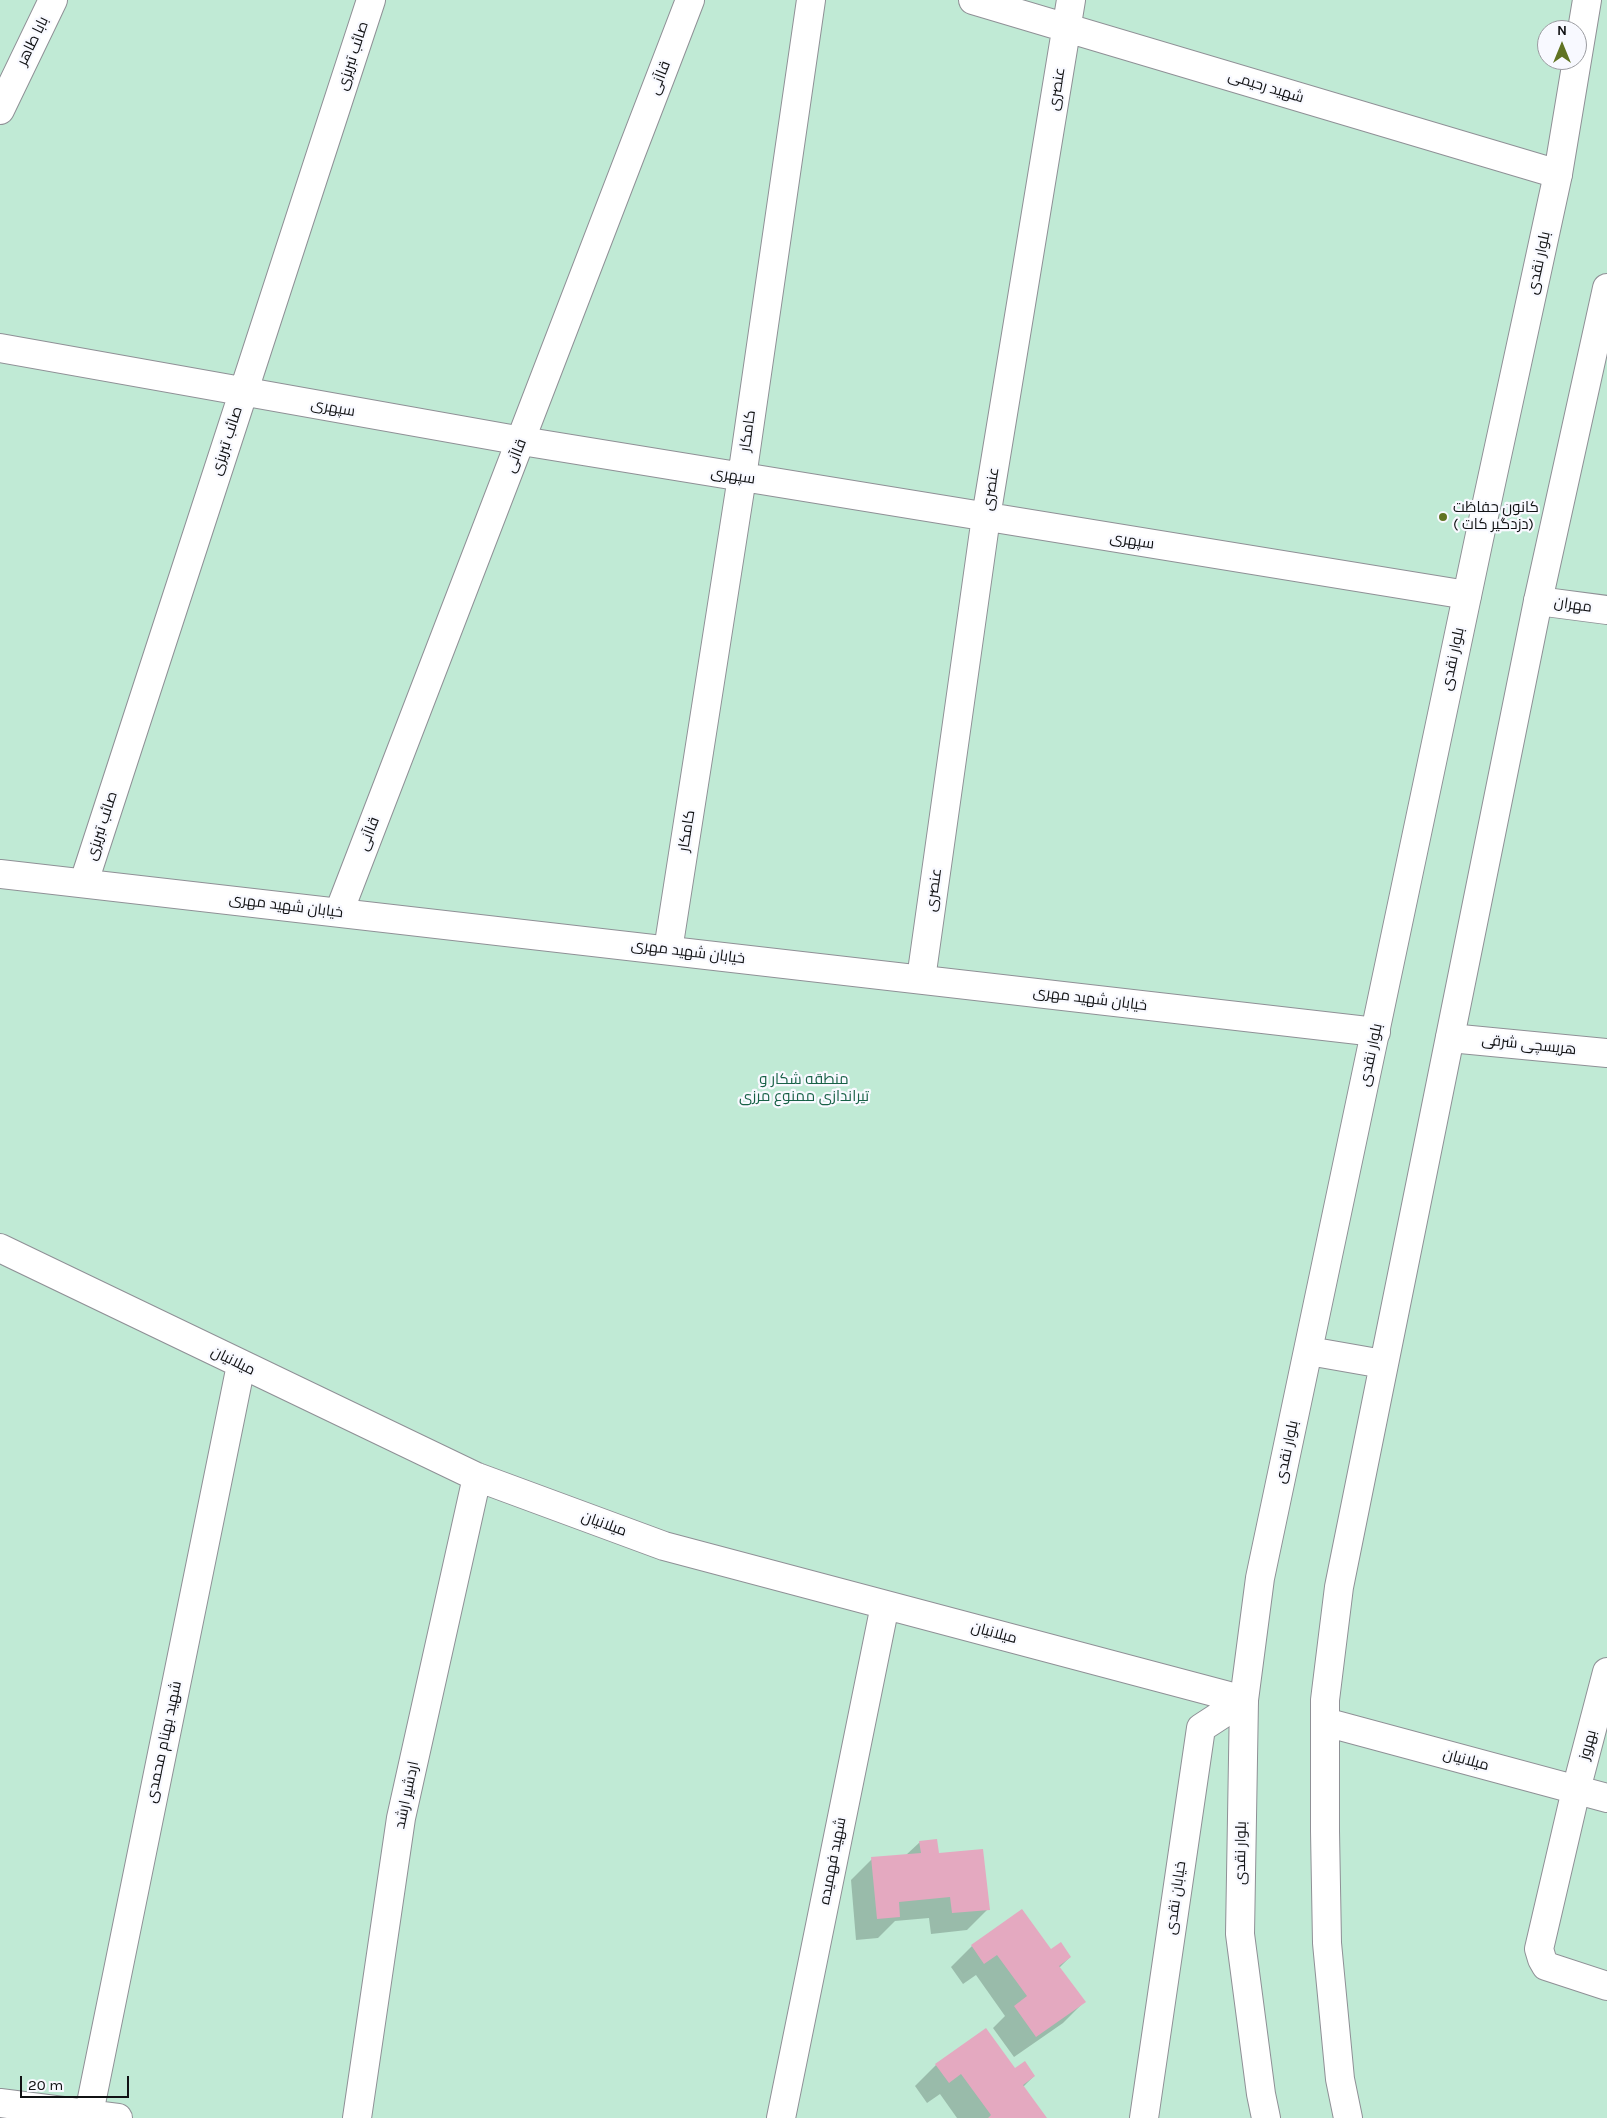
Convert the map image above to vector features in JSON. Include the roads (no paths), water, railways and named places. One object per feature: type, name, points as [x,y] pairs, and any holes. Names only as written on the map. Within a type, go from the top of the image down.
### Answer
[{"type":"street","name":"بابا طاهر","points":[[0,110],[53,0]]},
{"type":"street","name":"صائب تبریزی","points":[[84,882],[371,0]]},
{"type":"street","name":"قاآنی","points":[[339,912],[522,442],[690,0]]},
{"type":"street","name":"کامکار","points":[[668,950],[742,477],[811,0]]},
{"type":"street","name":"شهید رحیمی","points":[[973,0],[1558,174]]},
{"type":"street","name":"عنصری","points":[[921,979],[986,517],[1072,0]]},
{"type":"street","name":"بلوار نقدی","points":[[1266,2118],[1261,2094],[1240,1934],[1244,1700],[1260,1578],[1466,596],[1558,174],[1587,0]]},
{"type":"street","points":[[1348,2118],[1340,2079],[1327,1944],[1325,1700],[1339,1587],[1538,601],[1607,288]]},
{"type":"street","name":"سپهری","points":[[0,348],[522,442],[1466,596]]},
{"type":"street","name":"مهران","points":[[1538,601],[1607,610]]},
{"type":"street","name":"خیابان شهید مهری","points":[[0,874],[84,882],[1376,1032]]},
{"type":"street","name":"هریسچی شرقی","points":[[1450,1038],[1607,1053]]},
{"type":"street","name":"میلانیان","points":[[0,1248],[477,1477],[664,1546],[1244,1700]]},
{"type":"street","points":[[1309,1351],[1383,1364]]},
{"type":"street","name":"شهید بهنام محمدی","points":[[88,2116],[241,1365]]},
{"type":"street","name":"اردشیر ارشد","points":[[357,2118],[401,1818],[477,1477]]},
{"type":"street","name":"شهید فهمیده","points":[[781,2118],[885,1605]]},
{"type":"street","name":"بهروز","points":[[1607,1672],[1576,1790],[1540,1949],[1546,1966],[1607,1986]]},
{"type":"street","name":"خیابان نقدی","points":[[1144,2118],[1201,1728],[1244,1700]]},
{"type":"street","name":"میلانیان","points":[[1325,1722],[1607,1798]]},
{"type":"street","points":[[0,2103],[88,2116],[118,2118]]},
{"type":"place","name":"کانون حفاظت ( دزدگیر کات)","points":[[1443,517]]},
{"type":"park label","name":"منطقه شکار و تیراندازی ممنوع مرزی","points":[[804,1088]]}]
